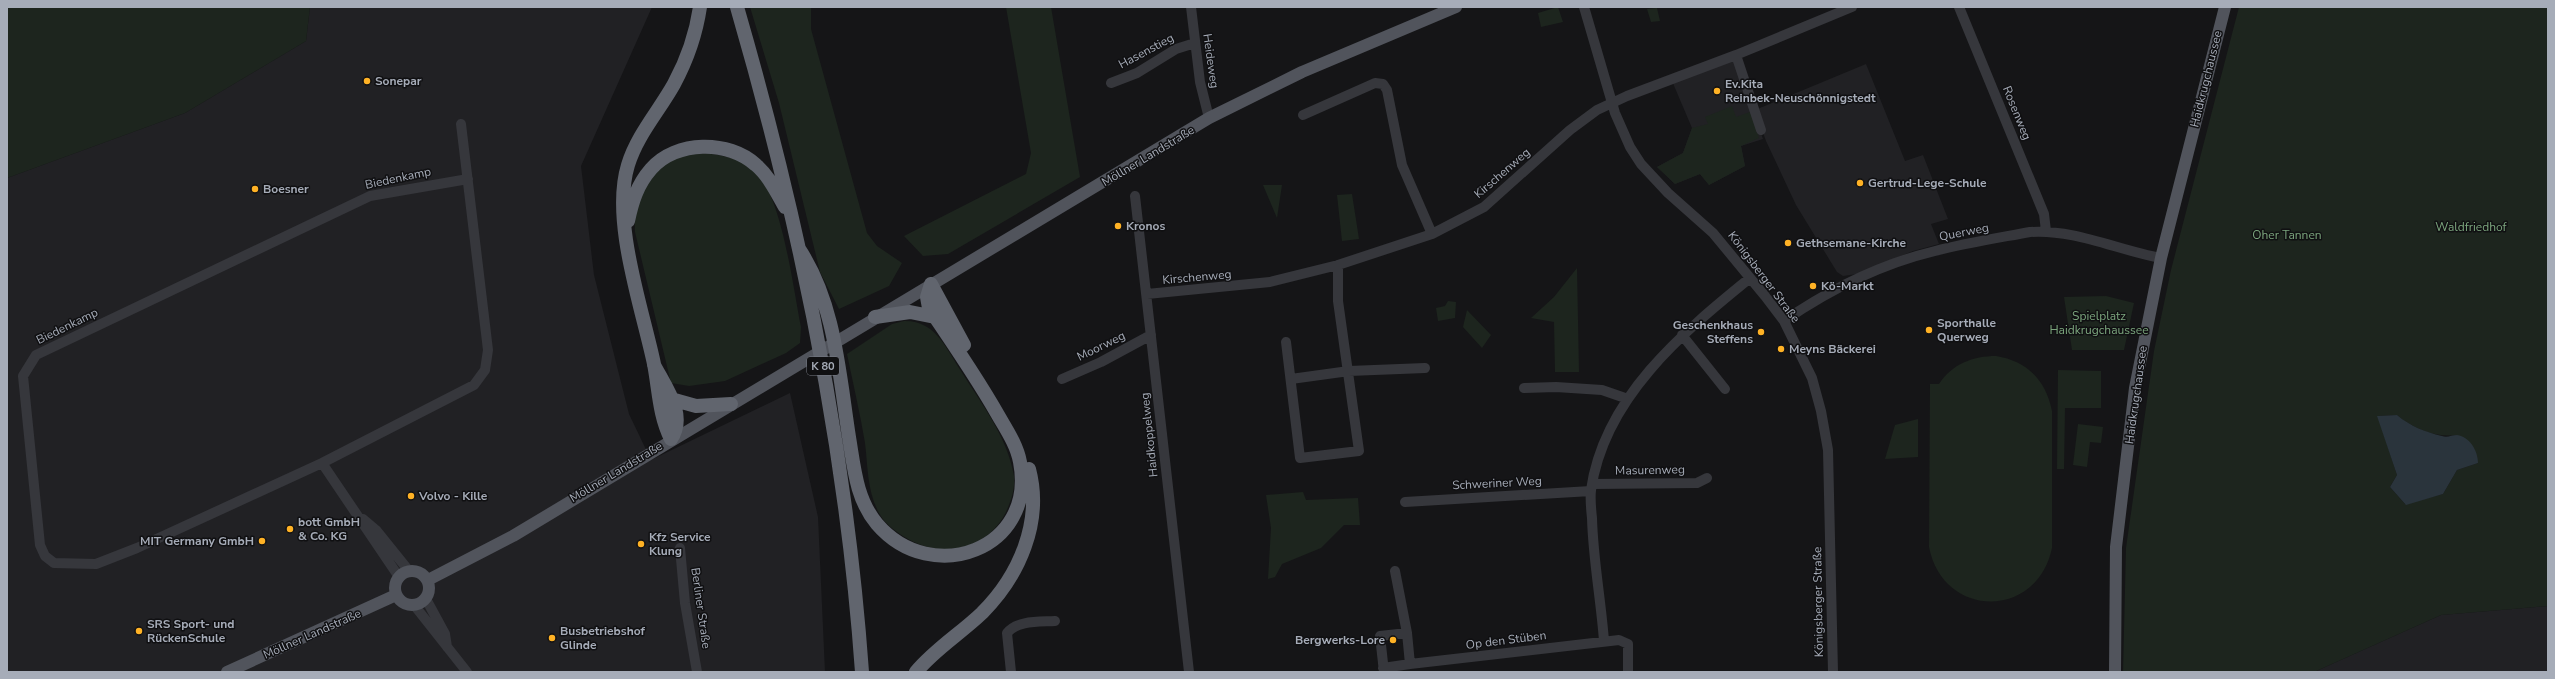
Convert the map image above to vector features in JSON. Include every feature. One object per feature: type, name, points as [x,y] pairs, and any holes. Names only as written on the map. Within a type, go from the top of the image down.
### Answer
[{"type":"highway","points":[[672,439],[662,418],[654,365],[626,230],[622,199],[628,165],[636,144],[685,62],[700,7]]},
{"type":"highway","name":"K 80","points":[[737,7],[774,141],[815,318],[836,438],[850,543],[862,672]]},
{"type":"highway","points":[[626,230],[637,190],[651,168],[673,154],[708,146],[733,152],[757,165],[767,177],[792,219]]},
{"type":"highway","points":[[799,249],[813,270],[827,313],[856,476],[864,504],[884,531],[901,543],[921,553],[948,556],[984,547],[1003,531],[1017,509],[1021,497],[1022,472],[1017,450],[1005,427],[956,347],[935,317],[927,301],[931,284]]},
{"type":"highway","points":[[916,672],[939,648],[981,613],[1012,577],[1029,533],[1032,505],[1030,473],[1017,436],[931,284]]},
{"type":"highway","points":[[875,317],[910,312],[935,317]]},
{"type":"highway","points":[[654,365],[671,399],[678,420],[677,430],[672,439]]},
{"type":"highway","points":[[671,399],[696,406],[731,404]]},
{"type":"main road","name":"Haidkrugchaussee","points":[[2114,672],[2116,547],[2135,388],[2161,258],[2225,7]]},
{"type":"main road","name":"Möllner Landstraße","points":[[428,580],[513,536],[875,317],[1209,118],[1302,72],[1452,8]]},
{"type":"main road","points":[[420,573],[428,580],[429,590],[426,599],[414,605],[404,603],[396,596],[395,586],[404,574],[420,573]]},
{"type":"main road","name":"Möllner Landstraße","points":[[227,672],[396,596]]},
{"type":"street","name":"Heideweg","points":[[1191,7],[1200,82],[1209,118]]},
{"type":"street","name":"Königsberger Straße","points":[[1584,7],[1619,125],[1641,164],[1668,193],[1714,233],[1750,278],[1784,321],[1812,378],[1821,411],[1828,450],[1833,672]]},
{"type":"street","name":"Kirschenweg","points":[[1147,294],[1270,282],[1338,266],[1432,234],[1484,207],[1570,130],[1597,110],[1612,102],[1736,55],[1852,7]]},
{"type":"street","name":"Rosenweg","points":[[1959,7],[2044,214],[2046,231]]},
{"type":"street","name":"Hasenstieg","points":[[1111,83],[1137,73],[1176,49],[1195,43]]},
{"type":"street","points":[[1736,55],[1761,130]]},
{"type":"street","points":[[1303,115],[1375,83],[1383,84],[1386,90],[1402,165],[1432,234]]},
{"type":"street","name":"Biedenkamp","points":[[461,124],[468,179],[488,350],[485,370],[474,385],[322,463],[96,564],[54,563],[45,556],[40,545],[23,376],[36,355],[370,196],[468,179]]},
{"type":"street","name":"Haidkoppelweg","points":[[1135,196],[1189,672]]},
{"type":"street","name":"Querweg","points":[[1784,321],[1842,287],[1890,265],[1933,251],[2046,231],[2066,234],[2161,258]]},
{"type":"street","points":[[1286,342],[1300,458],[1359,451],[1338,301],[1338,266]]},
{"type":"street","points":[[1604,641],[1592,537],[1592,488],[1598,456],[1628,399],[1652,368],[1682,335],[1750,278]]},
{"type":"street","name":"Moorweg","points":[[1062,379],[1101,362],[1151,335]]},
{"type":"street","points":[[1682,335],[1725,389]]},
{"type":"street","points":[[1291,379],[1349,371],[1426,368]]},
{"type":"street","points":[[1524,388],[1598,389],[1628,399]]},
{"type":"street","points":[[322,463],[360,517],[376,530],[404,574]]},
{"type":"street","name":"Masurenweg","points":[[1592,488],[1697,482],[1707,478]]},
{"type":"street","name":"Schweriner Weg","points":[[1405,502],[1592,488]]},
{"type":"street","name":"Berliner Straße","points":[[680,548],[685,603],[697,672]]},
{"type":"street","points":[[1395,571],[1407,633],[1410,664]]},
{"type":"street","points":[[426,599],[445,634],[447,647]]},
{"type":"street","points":[[414,605],[438,638],[467,672]]},
{"type":"street","points":[[1011,672],[1007,633],[1010,628],[1018,624],[1055,621]]},
{"type":"street","name":"Op den Stüben","points":[[1407,633],[1380,636],[1383,670],[1410,664],[1619,640],[1628,644],[1628,672]]},
{"type":"shaded area","points":[[310,7],[652,7],[581,166],[594,275],[629,414],[651,460],[790,393],[818,517],[825,672],[7,672],[7,178],[185,113],[306,41]]},
{"type":"shaded area","points":[[1735,58],[1763,139],[1741,146],[1745,166],[1709,185],[1700,174],[1675,184],[1657,167],[1683,153],[1692,128],[1672,81]]},
{"type":"shaded area","name":"Gertrud-Lege-Schule","points":[[1866,64],[1905,161],[1923,155],[1948,219],[1931,224],[1939,244],[1913,251],[1857,274],[1843,276],[1837,272],[1796,205],[1766,141],[1755,110]]},
{"type":"shaded area","points":[[2397,415],[2412,425],[2430,433],[2444,437],[2457,435],[2462,436],[2475,449],[2478,463],[2457,470],[2443,494],[2406,505],[2390,487],[2397,475],[2377,416]]},
{"type":"shaded area","points":[[2548,606],[2548,672],[2314,672],[2441,615]]},
{"type":"green space","points":[[7,7],[310,7],[306,41],[185,113],[7,178]]},
{"type":"green space","points":[[750,7],[811,7],[811,29],[867,233],[877,246],[902,263],[889,286],[839,309],[820,272],[779,103]]},
{"type":"green space","points":[[1006,7],[1051,7],[1080,177],[948,254],[923,256],[904,236],[1026,174],[1031,153]]},
{"type":"green space","points":[[1558,7],[1563,22],[1541,27],[1538,13]]},
{"type":"green space","points":[[2239,7],[2548,7],[2548,606],[2441,615],[2314,672],[2123,672],[2126,548],[2154,351],[2171,270]],"holes":[[[2397,415],[2417,428],[2433,434],[2449,436],[2457,435],[2478,463],[2457,470],[2443,494],[2405,504],[2390,487],[2397,475],[2378,416]]]},
{"type":"green space","points":[[1657,8],[1660,21],[1651,22],[1647,9]]},
{"type":"green space","points":[[1732,106],[1736,117],[1750,112],[1759,138],[1741,146],[1745,166],[1709,185],[1700,174],[1675,184],[1657,167],[1683,153],[1692,128],[1708,124],[1705,117]]},
{"type":"green space","points":[[697,153],[732,158],[752,168],[762,180],[771,197],[779,218],[790,266],[801,327],[800,343],[786,353],[725,381],[689,386],[671,383],[635,232],[635,221],[638,200],[642,191],[653,175],[673,159]]},
{"type":"green space","points":[[1263,185],[1282,185],[1277,218]]},
{"type":"green space","points":[[1352,194],[1359,239],[1342,241],[1337,195]]},
{"type":"green space","points":[[1577,268],[1579,372],[1555,372],[1554,322],[1531,318],[1554,297]]},
{"type":"green space","name":"Spielplatz Haidkrugchaussee","points":[[2106,296],[2134,303],[2124,350],[2072,350],[2064,297]]},
{"type":"green space","points":[[1448,301],[1456,302],[1455,318],[1438,321],[1436,308],[1445,306]]},
{"type":"green space","points":[[1467,310],[1491,335],[1482,348],[1463,327]]},
{"type":"green space","points":[[904,321],[924,325],[932,330],[945,345],[993,421],[1011,462],[1014,476],[1014,489],[1003,518],[992,531],[980,540],[966,546],[950,549],[934,548],[918,544],[903,536],[886,523],[879,513],[872,496],[865,443],[847,354],[892,324]]},
{"type":"green space","points":[[1987,356],[1996,356],[2017,362],[2026,367],[2040,381],[2049,400],[2052,411],[2052,548],[2043,572],[2028,588],[2010,598],[1990,602],[1970,598],[1952,588],[1938,571],[1929,547],[1930,384],[1939,384],[1950,371],[1964,362]]},
{"type":"green space","points":[[2058,370],[2101,371],[2101,408],[2065,408],[2064,469],[2057,469]]},
{"type":"green space","points":[[1918,419],[1918,457],[1885,459],[1895,425]]},
{"type":"green space","points":[[2078,424],[2103,427],[2101,443],[2090,442],[2087,467],[2073,465]]},
{"type":"green space","points":[[1303,492],[1306,500],[1358,498],[1360,525],[1344,525],[1321,548],[1282,564],[1275,577],[1268,579],[1271,528],[1266,495]]},
{"type":"place","name":"Sonepar","points":[[367,81]]},
{"type":"place","name":"Ev.Kita Reinbek-Neuschönnigstedt","points":[[1717,91]]},
{"type":"place","name":"Gertrud-Lege-Schule","points":[[1860,183]]},
{"type":"place","name":"Boesner","points":[[255,189]]},
{"type":"place","name":"Kronos","points":[[1118,226]]},
{"type":"place","name":"Gethsemane-Kirche","points":[[1788,243]]},
{"type":"place","name":"Kö-Markt","points":[[1813,286]]},
{"type":"place","name":"Sporthalle Querweg","points":[[1929,330]]},
{"type":"place","name":"Geschenkhaus Steffens","points":[[1761,332]]},
{"type":"place","name":"Meyns Bäckerei","points":[[1781,349]]},
{"type":"place","name":"Volvo - Kille","points":[[411,496]]},
{"type":"place","name":"bott GmbH & Co. KG","points":[[290,529]]},
{"type":"place","name":"MIT Germany GmbH","points":[[262,541]]},
{"type":"place","name":"Kfz Service Klung","points":[[641,544]]},
{"type":"place","name":"SRS Sport- und RückenSchule","points":[[139,631]]},
{"type":"place","name":"Busbetriebshof Glinde","points":[[552,638]]},
{"type":"place","name":"Bergwerks-Lore","points":[[1393,640]]},
{"type":"park label","name":"Waldfriedhof","points":[[2471,227]]},
{"type":"park label","name":"Oher Tannen","points":[[2287,235]]}]
